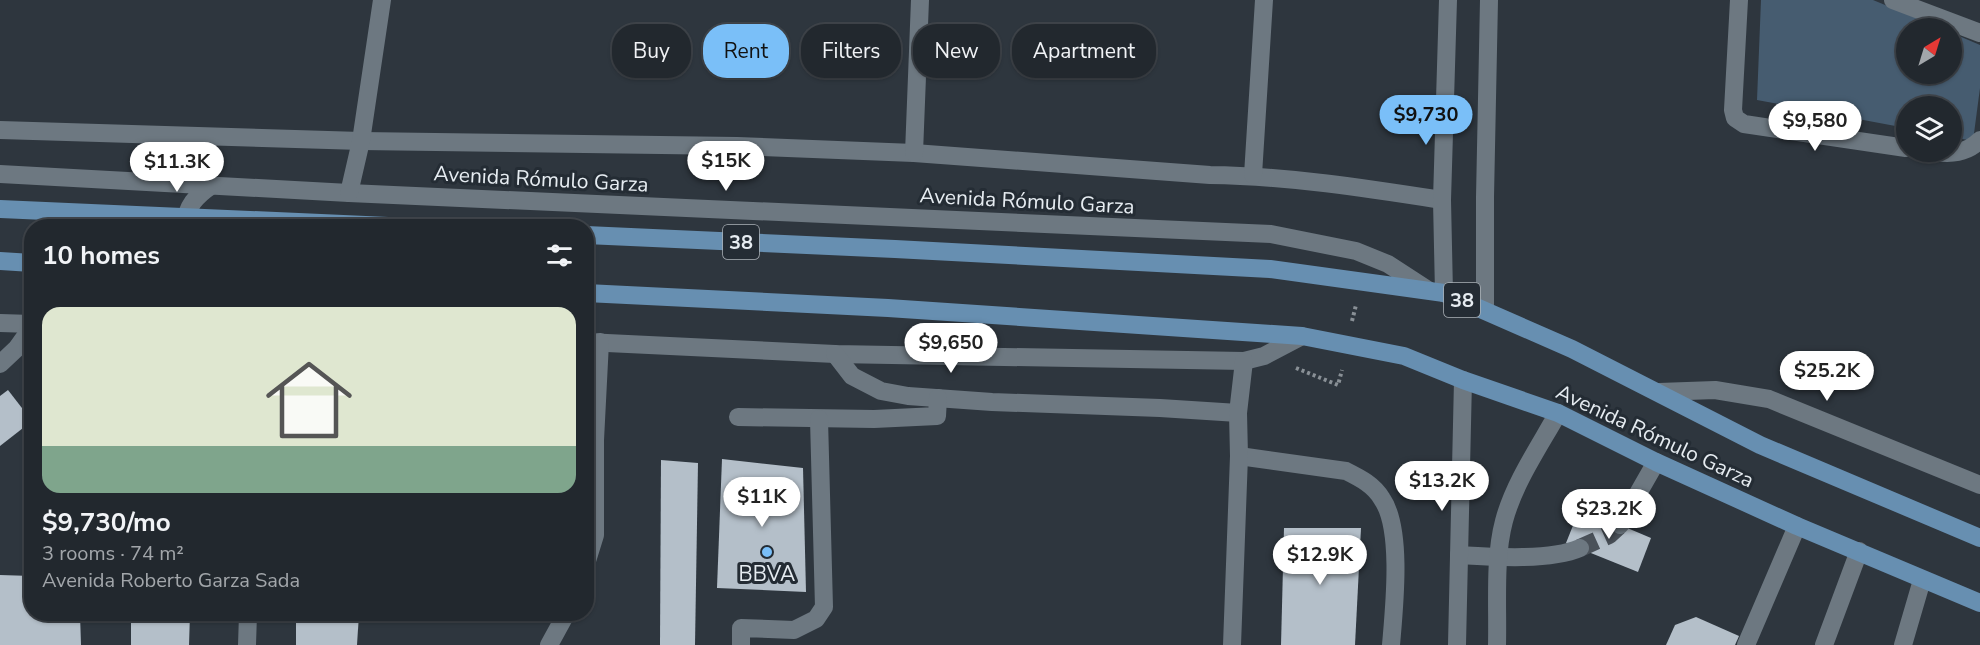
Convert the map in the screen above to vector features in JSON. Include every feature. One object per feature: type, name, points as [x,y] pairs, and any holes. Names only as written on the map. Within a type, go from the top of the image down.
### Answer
[{"type":"main road","points":[[0,209],[228,219]]},
{"type":"main road","name":"Avenida Rómulo Garza","points":[[594,235],[1270,269],[1436,292],[1485,310],[1572,349],[1760,445],[1980,538]]},
{"type":"main road","points":[[0,261],[24,262]]},
{"type":"main road","name":"Avenida Rómulo Garza","points":[[594,292],[888,308],[1302,336],[1404,356],[1463,380],[1558,413],[1656,462],[1797,526],[1980,603]]},
{"type":"street","points":[[349,193],[361,141],[382,0]]},
{"type":"street","points":[[914,153],[920,0]]},
{"type":"street","points":[[1253,176],[1264,0]]},
{"type":"street","points":[[1436,292],[1442,200],[1448,0]]},
{"type":"street","points":[[1485,310],[1489,0]]},
{"type":"street","points":[[1739,0],[1733,106],[1738,120],[1744,124],[1896,147]]},
{"type":"street","points":[[1893,0],[1980,33]]},
{"type":"street","points":[[0,129],[361,141],[737,146],[914,153],[1210,175],[1253,176],[1341,185],[1442,200]]},
{"type":"street","points":[[1962,151],[1973,147],[1980,140]]},
{"type":"street","name":"Avenida Rómulo Garza","points":[[0,174],[349,193],[1271,234],[1356,251],[1388,264],[1436,292]]},
{"type":"street","points":[[186,219],[186,213],[196,196],[212,185]]},
{"type":"street","points":[[0,323],[24,324]]},
{"type":"street","points":[[594,342],[835,354],[1244,361],[1264,356],[1302,336]]},
{"type":"street","points":[[0,364],[17,348],[24,337]]},
{"type":"street","points":[[835,354],[852,376],[881,391],[908,396],[1238,413]]},
{"type":"street","points":[[1232,645],[1239,456],[1238,413],[1244,361]]},
{"type":"street","points":[[1457,645],[1463,380]]},
{"type":"street","name":"Avenida Rómulo Garza","points":[[1659,392],[1715,390],[1769,399],[1980,485]]},
{"type":"street","points":[[738,417],[819,419],[938,416],[938,398]]},
{"type":"street","points":[[1497,645],[1498,558],[1504,521],[1514,495],[1558,413]]},
{"type":"street","points":[[741,645],[741,628],[795,638],[816,619],[824,607],[819,419]]},
{"type":"street","points":[[1239,456],[1346,471],[1361,478],[1383,499],[1390,517],[1393,542],[1395,587],[1391,645]]},
{"type":"street","points":[[1620,525],[1656,462]]},
{"type":"street","points":[[594,511],[594,538]]},
{"type":"street","points":[[1746,645],[1797,526]]},
{"type":"street","points":[[1459,555],[1498,558],[1569,553],[1580,548]]},
{"type":"street","points":[[1824,645],[1859,551]]},
{"type":"street","points":[[1903,645],[1922,580]]},
{"type":"street","points":[[247,645],[248,621]]},
{"type":"street","points":[[549,645],[562,621]]},
{"type":"path","points":[[1264,356],[1338,385]]},
{"type":"shaded area","points":[[1761,0],[1873,0],[1917,18],[1896,18],[1896,84],[1962,84],[1962,37],[1980,45],[1980,88],[1973,141],[1962,139],[1962,96],[1896,96],[1896,126],[1757,100]]},
{"type":"building","points":[[8,390],[24,411],[24,427],[0,446],[0,396]]},
{"type":"building","points":[[722,459],[803,468],[806,592],[717,588]]},
{"type":"building","points":[[661,460],[698,463],[695,645],[660,645]]},
{"type":"building","points":[[1580,508],[1651,538],[1638,572],[1566,543]]},
{"type":"building","points":[[1284,528],[1361,528],[1355,645],[1281,645]]},
{"type":"building","points":[[0,575],[24,576],[24,621],[80,621],[81,645],[0,645]]},
{"type":"building","points":[[1696,617],[1739,636],[1735,645],[1666,645],[1675,625]]},
{"type":"building","points":[[131,621],[190,621],[189,645],[131,645]]},
{"type":"building","points":[[296,621],[359,621],[357,645],[296,645]]},
{"type":"tunnel","points":[[1580,548],[1609,535],[1620,525]]},
{"type":"place","name":"BBVA","points":[[767,552]]}]
